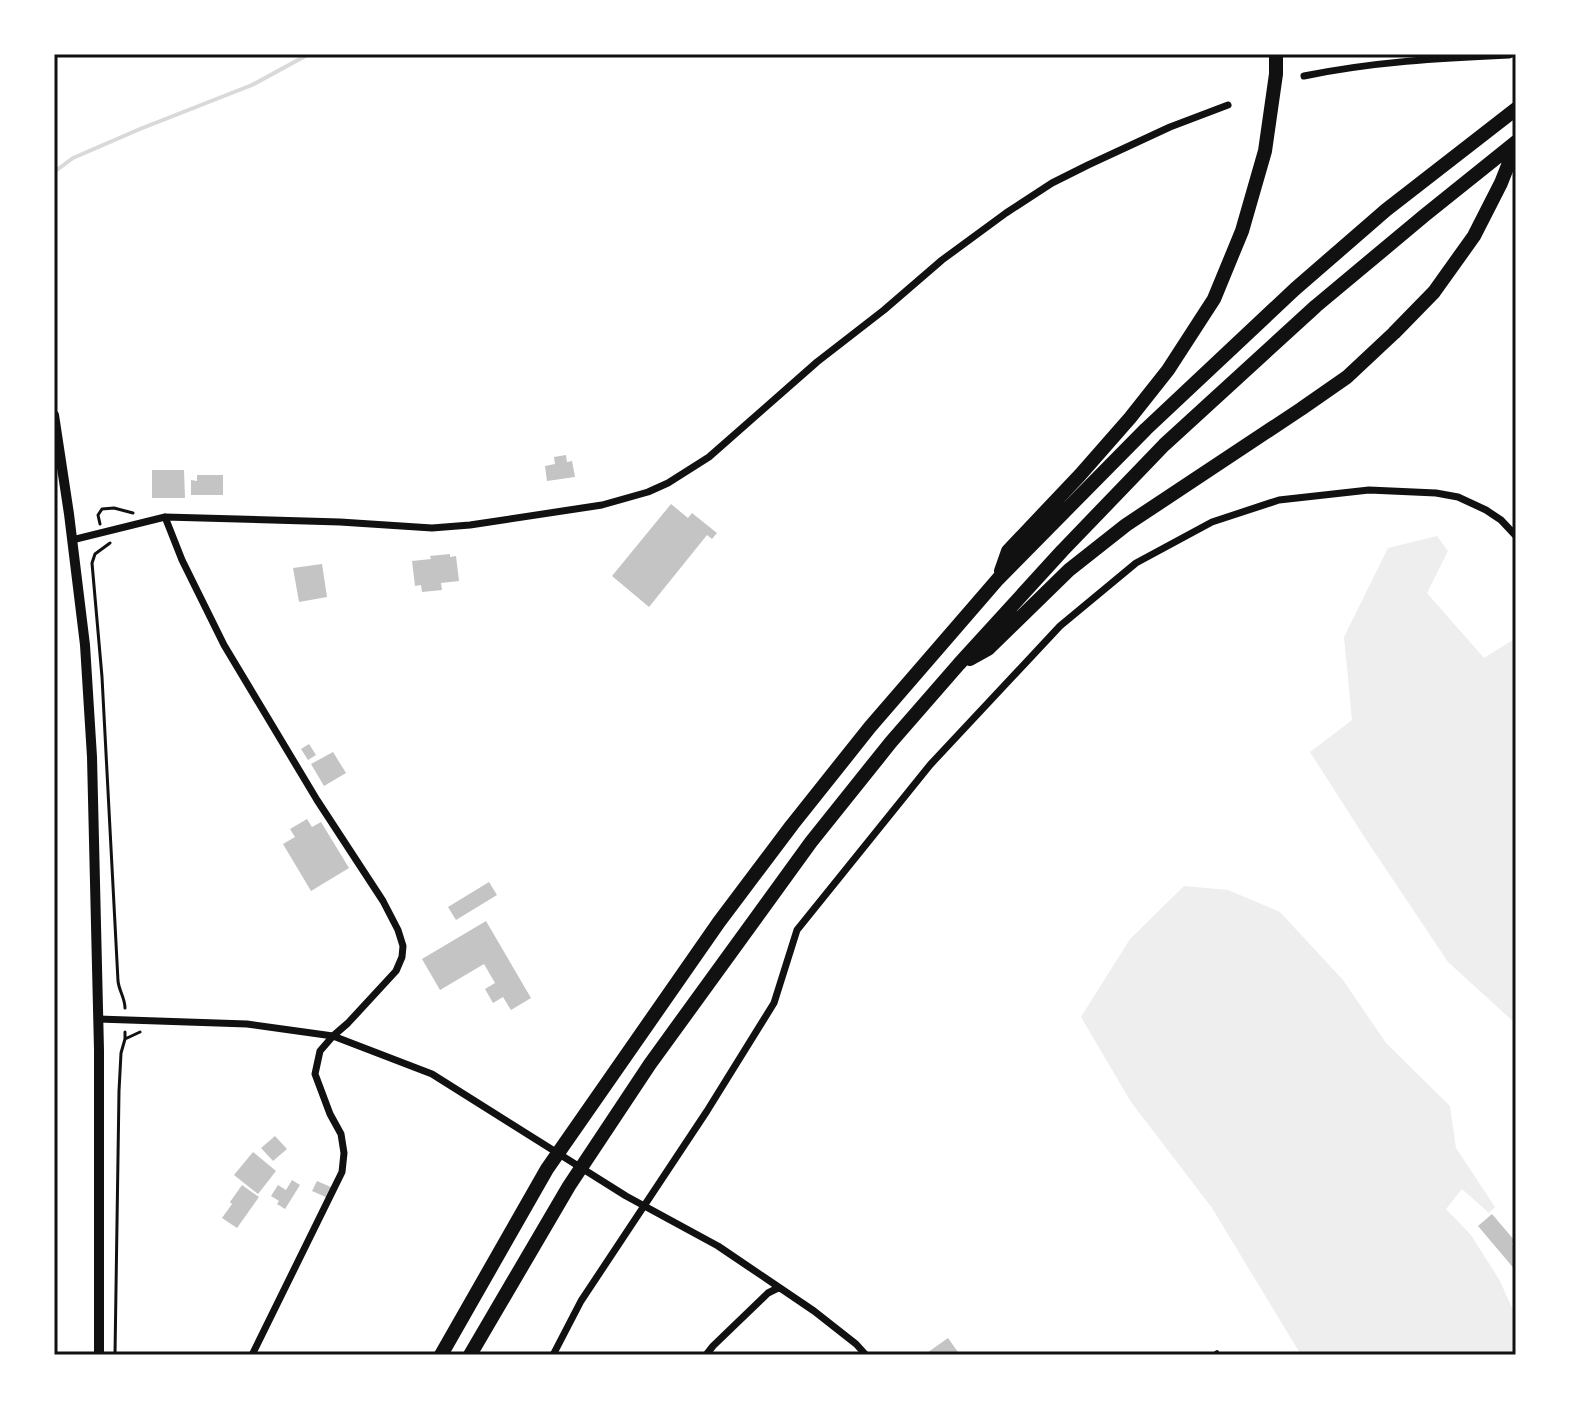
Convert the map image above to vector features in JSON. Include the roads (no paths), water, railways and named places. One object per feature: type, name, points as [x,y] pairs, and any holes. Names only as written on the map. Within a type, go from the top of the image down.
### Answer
[{"type":"highway","points":[[998,579],[1008,551],[1130,418],[1168,370],[1214,299],[1242,231],[1265,151],[1276,54]]},
{"type":"highway","points":[[441,1355],[547,1169],[719,922],[870,727],[998,579],[1190,387],[1386,210],[1516,109]]},
{"type":"highway","points":[[470,1355],[569,1186],[650,1064],[811,842],[891,742],[1062,551],[1164,445],[1316,306],[1516,144]]},
{"type":"highway","points":[[959,664],[988,649],[1069,570],[1126,525],[1347,377],[1434,292],[1474,236],[1501,183],[1516,144]]},
{"type":"main road","points":[[54,415],[85,645],[90,729],[98,1019],[99,1355]]},
{"type":"street","points":[[1304,76],[1404,61],[1509,55]]},
{"type":"street","points":[[72,540],[165,517],[432,528],[470,525],[602,505],[648,492],[709,457],[817,362],[942,260],[1029,198],[1088,165],[1170,127],[1228,105]]},
{"type":"street","points":[[553,1355],[581,1301],[707,1111],[774,1003],[797,930],[930,765],[1060,626],[1136,563],[1212,522],[1279,500],[1369,490],[1436,493],[1458,497],[1501,520],[1516,536]]},
{"type":"street","points":[[165,517],[182,560],[224,645],[317,800],[383,901],[403,946],[396,971],[320,1051],[315,1074],[341,1134],[344,1153],[342,1172],[252,1355]]},
{"type":"street","points":[[98,1019],[247,1024],[333,1036],[432,1074],[626,1196],[718,1246],[814,1311],[866,1355]]},
{"type":"street","points":[[706,1355],[768,1293],[778,1288]]},
{"type":"waterway","points":[[54,172],[73,158],[252,85],[309,54]]}]
